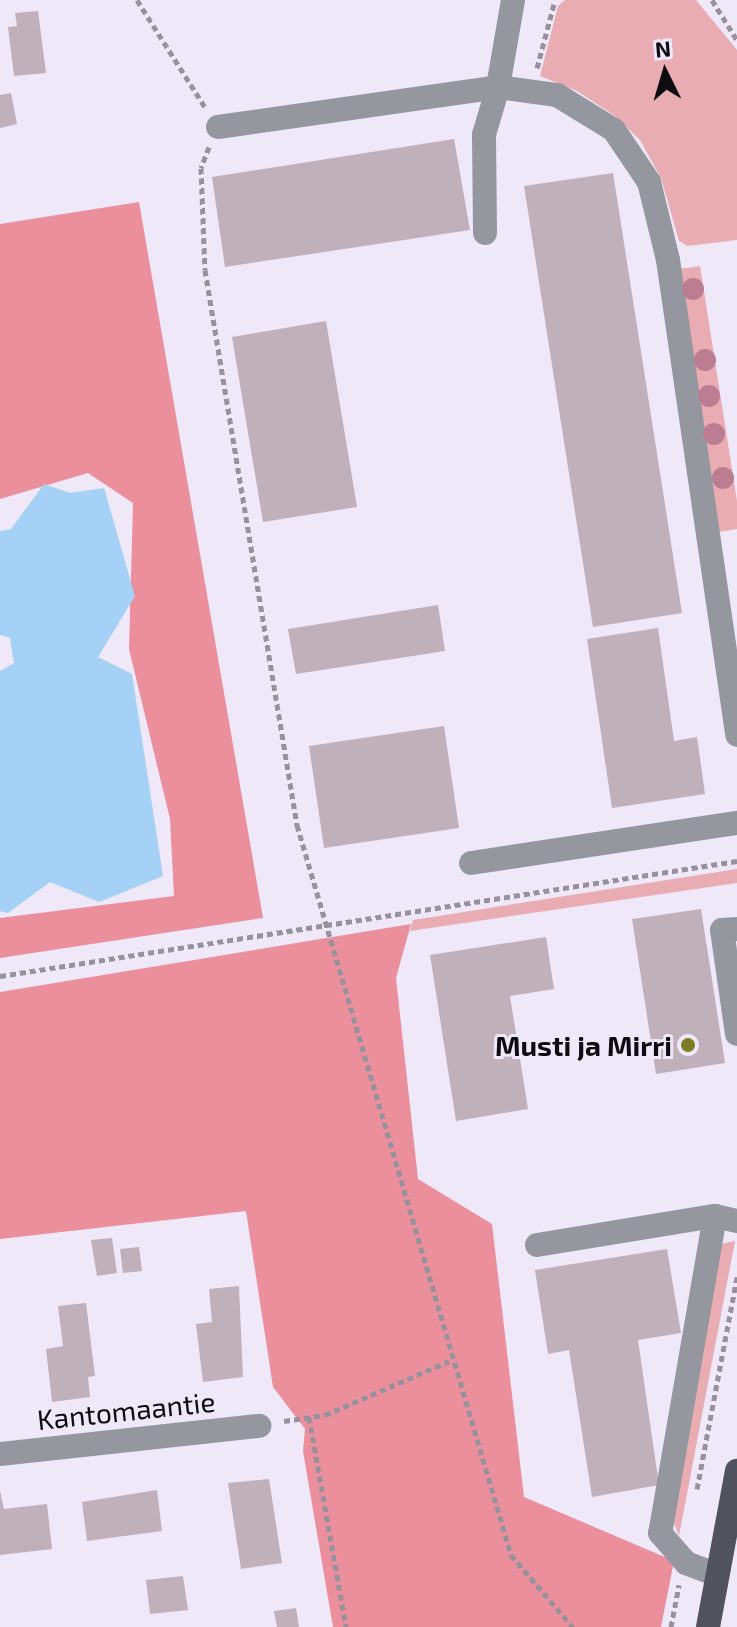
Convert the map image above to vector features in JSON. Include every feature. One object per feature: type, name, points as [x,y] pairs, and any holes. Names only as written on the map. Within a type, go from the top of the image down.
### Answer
[{"type":"main road","points":[[708,1627],[737,1471]]},
{"type":"street","points":[[485,233],[484,135],[498,87],[513,0]]},
{"type":"street","points":[[218,127],[498,87],[557,95],[614,130],[649,182],[668,260],[737,735]]},
{"type":"street","points":[[471,863],[737,823]]},
{"type":"street","points":[[737,929],[722,930],[737,1034]]},
{"type":"street","points":[[537,1245],[726,1218],[660,1533],[684,1560],[717,1575]]},
{"type":"street","name":"Kantomaantie","points":[[0,1454],[259,1426]]},
{"type":"path","points":[[137,0],[218,127],[201,168],[205,270],[297,825],[328,925],[449,1361],[511,1555],[573,1627]]},
{"type":"path","points":[[530,92],[555,0]]},
{"type":"path","points":[[712,0],[737,40]]},
{"type":"path","points":[[0,976],[737,861]]},
{"type":"path","points":[[695,1501],[737,1277]]},
{"type":"path","points":[[259,1426],[309,1417],[449,1361]]},
{"type":"path","points":[[309,1417],[346,1627]]},
{"type":"path","points":[[671,1627],[684,1560]]},
{"type":"shaded area","points":[[565,0],[696,0],[737,50],[737,240],[688,246],[679,241],[661,178],[640,140],[615,116],[577,91],[540,76],[558,6]]},
{"type":"shaded area","points":[[139,202],[263,918],[0,958],[0,918],[174,896],[170,819],[129,649],[133,503],[88,473],[0,499],[0,224]]},
{"type":"shaded area","points":[[700,266],[737,501],[737,529],[719,532],[680,269]]},
{"type":"shaded area","points":[[737,869],[737,883],[410,931],[413,920]]},
{"type":"shaded area","points":[[411,924],[396,978],[418,1179],[492,1224],[524,1497],[674,1561],[661,1627],[333,1627],[303,1451],[305,1429],[273,1387],[246,1211],[0,1239],[0,992]]},
{"type":"shaded area","points":[[735,1241],[679,1536],[671,1515],[716,1245]]},
{"type":"water","points":[[44,484],[70,493],[104,488],[135,596],[98,657],[132,674],[163,876],[99,902],[50,882],[8,913],[0,911],[0,671],[14,663],[10,638],[0,635],[0,531],[11,529]]},
{"type":"building","points":[[38,11],[46,73],[14,76],[8,27],[17,26],[15,13]]},
{"type":"building","points":[[11,93],[17,124],[0,128],[0,95]]},
{"type":"building","points":[[454,139],[470,230],[225,267],[212,177]]},
{"type":"building","points":[[613,173],[682,613],[593,627],[524,186]]},
{"type":"building","points":[[326,321],[357,507],[263,522],[232,337]]},
{"type":"building","points":[[438,605],[445,651],[296,674],[288,629]]},
{"type":"building","points":[[658,628],[674,741],[697,737],[705,794],[612,808],[587,639]]},
{"type":"building","points":[[444,726],[459,828],[324,848],[309,746]]},
{"type":"building","points":[[701,909],[725,1063],[656,1074],[632,919]]},
{"type":"building","points":[[546,937],[554,989],[510,996],[528,1109],[456,1121],[430,955]]},
{"type":"building","points":[[112,1238],[117,1273],[97,1276],[91,1240]]},
{"type":"building","points":[[139,1247],[142,1271],[123,1273],[120,1249]]},
{"type":"building","points":[[667,1249],[681,1333],[638,1340],[659,1485],[592,1497],[569,1350],[548,1354],[535,1270]]},
{"type":"building","points":[[239,1286],[243,1377],[203,1382],[196,1324],[212,1322],[209,1289]]},
{"type":"building","points":[[86,1303],[95,1376],[88,1377],[90,1397],[52,1402],[46,1349],[63,1346],[58,1306]]},
{"type":"building","points":[[269,1479],[282,1563],[241,1569],[228,1483]]},
{"type":"building","points":[[157,1490],[162,1531],[87,1541],[82,1502]]},
{"type":"building","points":[[0,1491],[4,1509],[47,1504],[52,1549],[0,1555]]},
{"type":"building","points":[[183,1576],[188,1610],[150,1614],[146,1580]]},
{"type":"building","points":[[296,1608],[299,1627],[277,1627],[274,1611]]},
{"type":"place","name":"Musti ja Mirri","points":[[688,1045]]}]
